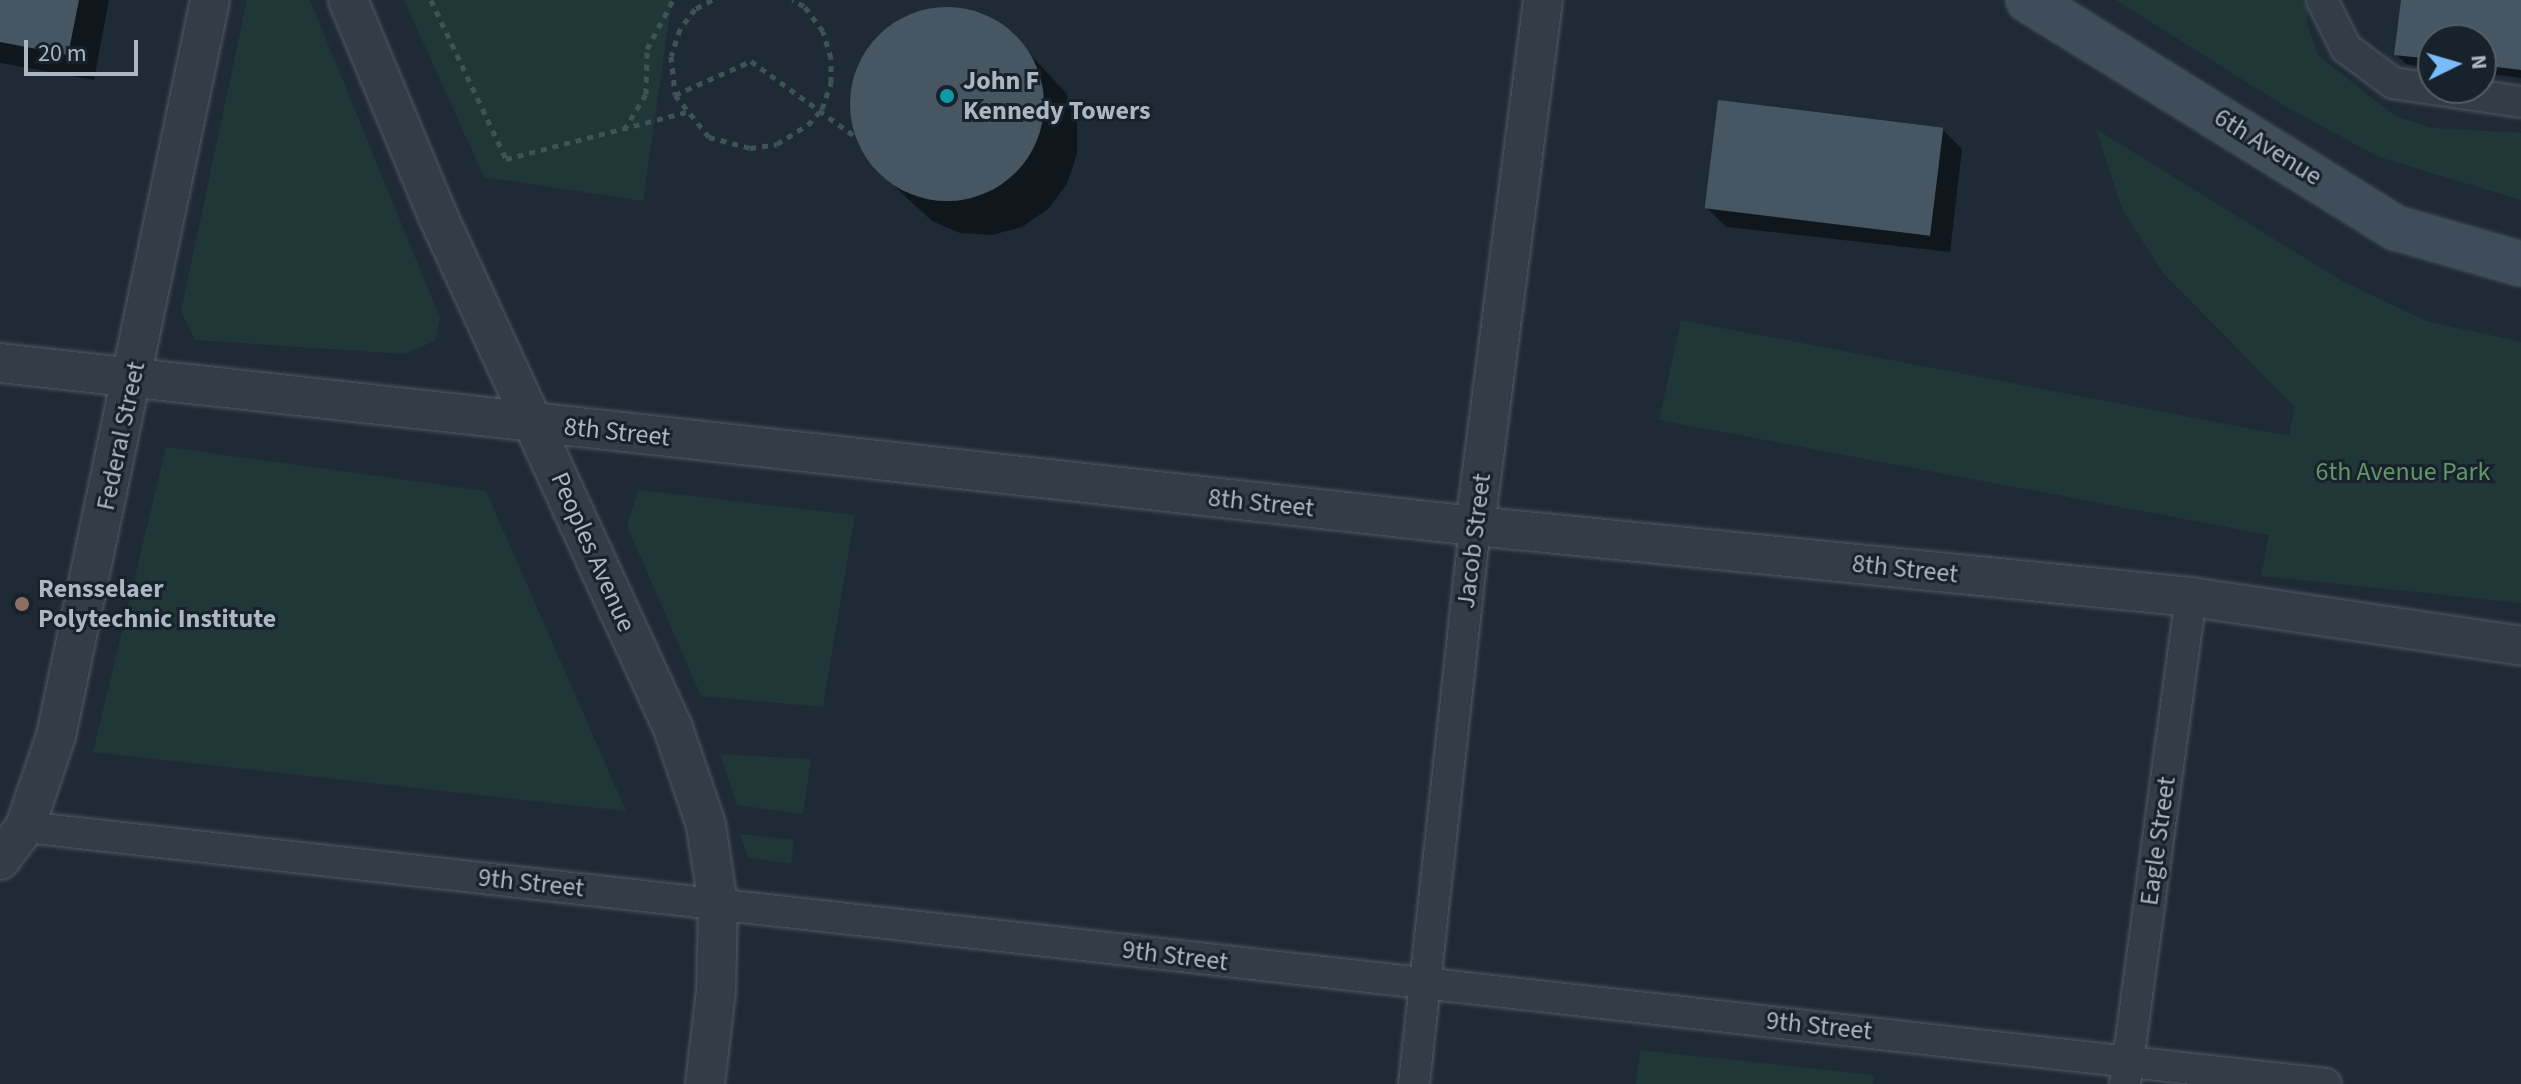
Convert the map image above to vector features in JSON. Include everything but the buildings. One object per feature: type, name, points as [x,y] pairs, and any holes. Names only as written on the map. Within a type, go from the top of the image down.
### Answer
[{"type":"main road","name":"6th Avenue","points":[[2028,0],[2396,228],[2521,264]]},
{"type":"street","name":"Federal Street","points":[[0,860],[25,827],[56,736],[210,0]]},
{"type":"street","name":"Peoples Avenue","points":[[348,0],[437,214],[673,728],[706,825],[718,904],[716,991],[705,1084]]},
{"type":"street","name":"Jacob Street","points":[[1414,1084],[1475,526],[1543,0]]},
{"type":"street","points":[[2322,0],[2346,48],[2365,67],[2393,83],[2521,102]]},
{"type":"street","name":"8th Street","points":[[0,363],[1475,526],[2191,597],[2521,646]]},
{"type":"street","name":"Eagle Street","points":[[2126,1072],[2191,597]]},
{"type":"street","name":"9th Street","points":[[25,827],[1424,984],[2126,1072],[2326,1084]]},
{"type":"path","points":[[431,0],[506,159],[687,112]]},
{"type":"path","points":[[623,131],[646,94],[647,49],[673,0]]},
{"type":"path","points":[[712,0],[695,9],[680,29],[671,56],[675,95],[709,137],[750,148],[777,144],[808,125],[822,109],[831,83],[831,58],[823,31],[804,6],[792,0]]},
{"type":"path","points":[[675,95],[751,61],[822,109],[856,137]]},
{"type":"green space","points":[[247,0],[310,0],[440,318],[435,341],[404,354],[195,340],[181,311]]},
{"type":"green space","points":[[404,0],[672,0],[643,201],[484,177]]},
{"type":"green space","points":[[2116,0],[2308,0],[2307,23],[2318,55],[2395,116],[2432,128],[2521,133],[2521,200],[2379,157],[2283,105]]},
{"type":"green space","name":"6th Avenue Park","points":[[2096,129],[2342,281],[2426,321],[2521,342],[2521,603],[2261,576],[2269,535],[1659,420],[1681,320],[2289,436],[2295,407],[2163,273],[2122,209]]},
{"type":"green space","points":[[166,447],[486,491],[626,811],[93,752]]},
{"type":"green space","points":[[638,490],[855,515],[823,707],[701,696],[627,526]]},
{"type":"green space","points":[[720,754],[811,759],[803,814],[737,805]]},
{"type":"green space","points":[[740,834],[794,840],[791,864],[748,857]]},
{"type":"green space","points":[[1640,1050],[1874,1075],[1873,1084],[1636,1084]]},
{"type":"place","name":"John F Kennedy Towers","points":[[947,96]]},
{"type":"place","name":"Rensselaer Polytechnic Institute","points":[[22,604]]}]
